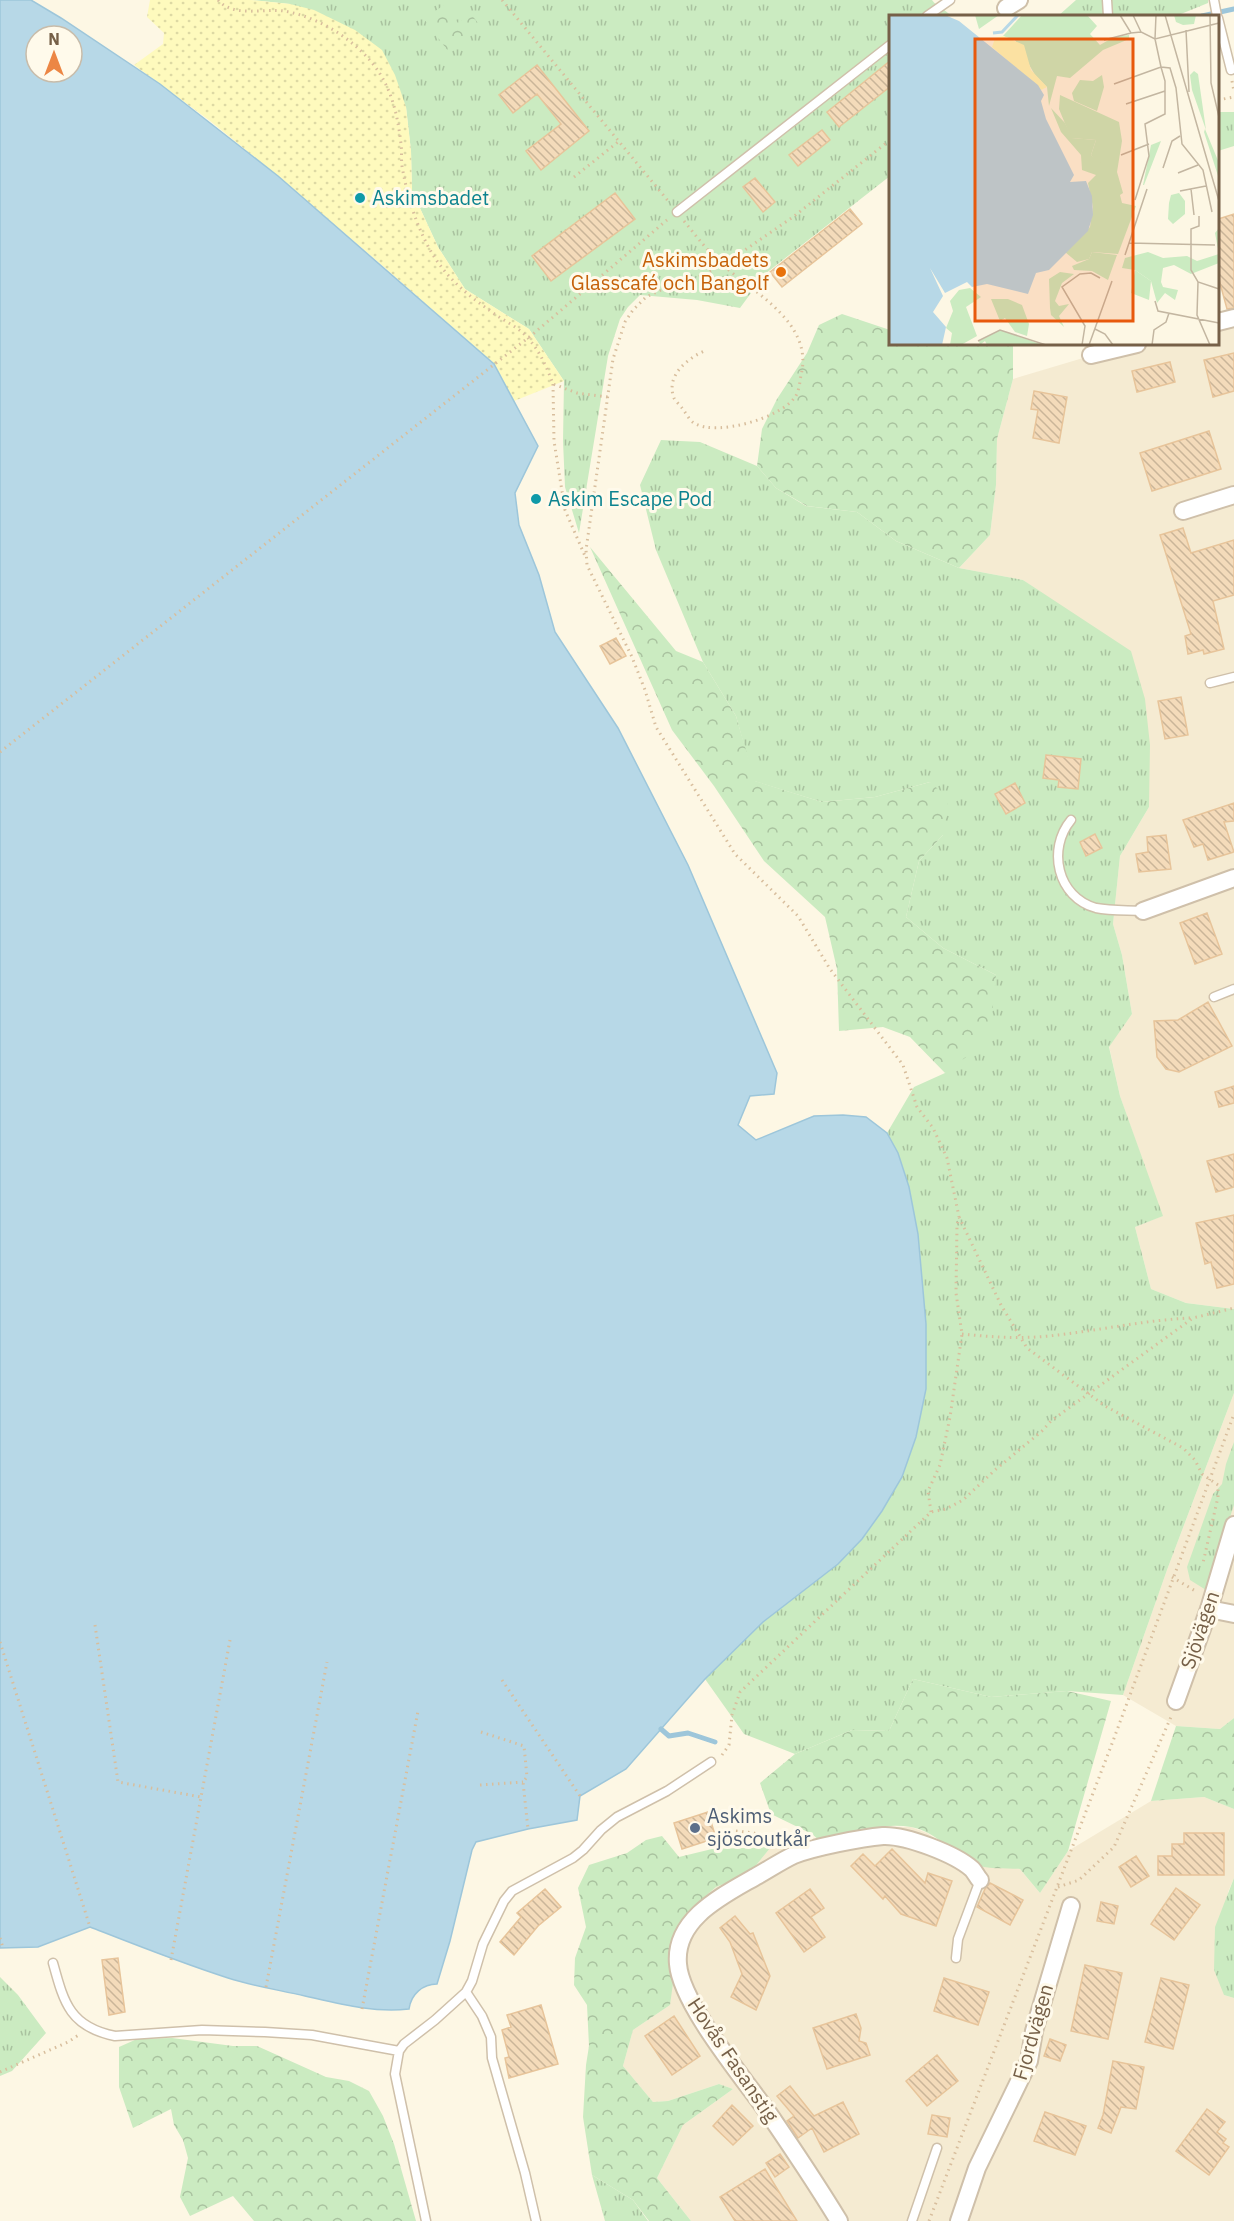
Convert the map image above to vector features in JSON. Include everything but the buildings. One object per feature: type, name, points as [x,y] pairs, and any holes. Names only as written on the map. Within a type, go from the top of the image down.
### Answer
[{"type":"street","points":[[1219,322],[1234,318]]},
{"type":"street","points":[[1091,355],[1133,345]]},
{"type":"street","points":[[1182,511],[1234,495]]},
{"type":"street","points":[[1143,911],[1234,878]]},
{"type":"street","name":"Sjövägen","points":[[1176,1701],[1211,1604],[1234,1525]]},
{"type":"street","points":[[1211,1604],[1234,1614]]},
{"type":"street","name":"Hovås Fasanstig","points":[[839,2221],[770,2115],[723,2052],[694,2005],[680,1979],[678,1951],[682,1938],[689,1924],[721,1896],[794,1855],[821,1848],[885,1836],[907,1839],[951,1856],[971,1869],[980,1880]]},
{"type":"street","name":"Fjordvägen","points":[[959,2221],[977,2168],[1029,2061],[1034,2031],[1071,1906]]},
{"type":"lane","points":[[928,15],[950,0]]},
{"type":"lane","points":[[1107,0],[1108,15]]},
{"type":"lane","points":[[1214,0],[1217,15]]},
{"type":"lane","points":[[1219,25],[1231,70]]},
{"type":"lane","points":[[677,212],[889,47]]},
{"type":"lane","points":[[1210,683],[1234,677]]},
{"type":"lane","points":[[1071,820],[1063,830],[1058,869],[1072,892],[1095,907],[1143,911]]},
{"type":"lane","points":[[1214,997],[1234,989]]},
{"type":"lane","points":[[426,2221],[395,2074],[399,2051],[404,2044],[466,1992],[472,1981],[474,1967],[483,1944],[504,1901],[512,1891],[573,1858],[617,1817],[667,1791],[711,1762]]},
{"type":"lane","points":[[956,1958],[960,1930],[980,1880]]},
{"type":"lane","points":[[52,1963],[68,2008],[80,2022],[89,2028],[115,2036],[202,2030],[277,2032],[312,2035],[399,2051]]},
{"type":"lane","points":[[466,1992],[482,2016],[491,2037],[492,2058],[525,2173],[536,2221]]},
{"type":"lane","points":[[912,2221],[937,2148]]},
{"type":"path","points":[[218,0],[230,8],[242,11],[282,11],[300,15],[334,30],[364,54],[381,74],[393,97],[411,207],[430,250],[460,290],[522,332],[546,364],[553,384],[554,441],[566,510],[597,588],[632,657],[656,727],[735,854],[798,916],[830,969],[903,1065],[917,1107],[933,1128],[944,1150],[951,1171],[959,1216],[956,1293],[962,1334],[942,1456],[934,1481],[928,1491],[931,1512]]},
{"type":"path","points":[[502,0],[705,247],[723,266],[784,316],[800,339],[802,370],[796,397],[776,412],[748,424],[712,428],[693,423],[674,397],[673,382],[680,368],[693,356],[707,350]]},
{"type":"path","points":[[1219,100],[1234,97]]},
{"type":"path","points":[[574,177],[618,142]]},
{"type":"path","points":[[587,561],[588,528],[618,341],[625,322],[633,310],[646,297],[663,289],[684,284],[723,266],[793,217],[889,142]]},
{"type":"path","points":[[0,752],[533,334],[677,212]]},
{"type":"path","points":[[553,384],[577,393],[608,397]]},
{"type":"path","points":[[959,1216],[1001,1305],[1027,1348],[1105,1406],[1183,1448],[1195,1460],[1202,1474],[1218,1485],[1218,1497],[1203,1566]]},
{"type":"path","points":[[962,1334],[1003,1338],[1047,1336],[1168,1319],[1193,1318],[1234,1308]]},
{"type":"path","points":[[711,1762],[723,1755],[729,1745],[732,1715],[740,1692],[931,1512],[946,1509],[963,1500],[1051,1421],[1193,1318]]},
{"type":"path","points":[[929,2221],[1113,1741],[1234,1414]]},
{"type":"path","points":[[1172,1578],[1200,1594],[1211,1604]]},
{"type":"path","points":[[95,1625],[118,1782],[201,1797]]},
{"type":"path","points":[[171,1959],[230,1640]]},
{"type":"path","points":[[0,1642],[90,1928]]},
{"type":"path","points":[[266,1987],[327,1662]]},
{"type":"path","points":[[502,1680],[580,1796]]},
{"type":"path","points":[[1057,1888],[1079,1880],[1114,1847],[1176,1701]]},
{"type":"path","points":[[362,2009],[418,1711]]},
{"type":"path","points":[[482,1732],[524,1746],[527,1777],[523,1782],[528,1829]]},
{"type":"path","points":[[480,1785],[523,1782]]},
{"type":"path","points":[[736,1831],[754,1833],[769,1839],[794,1855]]},
{"type":"path","points":[[0,1938],[3,1948]]},
{"type":"path","points":[[0,2072],[68,2042],[89,2028]]},
{"type":"shaded area","points":[[1234,314],[1234,1309],[1186,1303],[1151,1289],[1135,1227],[1162,1216],[1120,1096],[1109,1046],[1132,1014],[1122,955],[1113,924],[1120,856],[1149,807],[1072,614],[1023,580],[959,568],[990,535],[996,485],[997,439],[1013,379],[1127,345],[1219,345],[1219,318]]},
{"type":"shaded area","points":[[1234,1393],[1234,1718],[1220,1729],[1176,1726],[1123,1695],[1167,1570]]},
{"type":"shaded area","points":[[1204,1797],[1234,1809],[1234,1878],[1228,1892],[1224,1995],[1234,1998],[1234,2221],[691,2221],[657,2178],[683,2125],[733,2089],[719,2084],[668,2101],[653,2102],[623,2066],[633,2030],[670,2005],[673,1948],[682,1920],[716,1887],[749,1874],[771,1847],[820,1841],[851,1832],[887,1827],[911,1827],[927,1833],[957,1853],[1020,1869],[1040,1893],[1068,1851],[1151,1801]]},
{"type":"green space","points":[[251,0],[932,0],[950,15],[889,15],[889,177],[765,274],[740,308],[697,300],[640,295],[628,307],[620,319],[608,356],[579,533],[565,487],[564,381],[529,329],[465,289],[438,247],[412,191],[411,151],[406,107],[290,4]]},
{"type":"green space","points":[[1076,0],[1208,0],[1208,3],[1178,15],[1059,15]]},
{"type":"green space","points":[[444,5],[458,23],[471,14],[481,27],[448,51],[424,19]]},
{"type":"green space","points":[[1219,112],[1234,112],[1234,146],[1219,151]]},
{"type":"green space","points":[[842,314],[889,330],[889,345],[1013,345],[1013,379],[997,439],[996,485],[990,535],[959,568],[896,541],[857,512],[807,506],[776,488],[757,466],[762,429],[777,399],[807,353],[819,325]]},
{"type":"green space","points":[[661,440],[700,442],[757,466],[776,488],[806,506],[857,512],[896,541],[959,568],[1023,580],[1131,651],[1145,699],[1150,745],[1149,807],[1120,856],[1113,924],[1122,955],[1132,1014],[1109,1047],[1120,1096],[1163,1216],[1135,1227],[1151,1289],[1186,1303],[1234,1309],[1234,1393],[1167,1570],[1123,1695],[1067,1691],[991,1697],[913,1679],[889,1731],[852,1730],[795,1754],[744,1734],[705,1679],[763,1622],[838,1564],[882,1511],[902,1477],[926,1324],[918,1234],[909,1187],[898,1153],[887,1133],[914,1087],[945,1073],[996,975],[943,948],[906,917],[919,861],[943,835],[930,782],[875,797],[822,802],[754,781],[736,716],[703,662],[656,550],[640,485]]},
{"type":"green space","points":[[590,547],[676,651],[703,662],[736,716],[755,781],[822,802],[875,797],[930,782],[948,798],[943,835],[919,861],[906,917],[943,948],[996,975],[992,1015],[974,1051],[945,1073],[910,1037],[883,1027],[839,1031],[837,969],[825,917],[764,861],[714,786],[672,730]]},
{"type":"green space","points":[[1234,1442],[1234,1505],[1206,1590],[1190,1580],[1187,1567],[1213,1494],[1222,1484]]},
{"type":"green space","points":[[913,1679],[991,1697],[1067,1691],[1111,1701],[1068,1851],[1040,1893],[1020,1869],[991,1868],[974,1864],[920,1829],[900,1826],[877,1827],[820,1841],[812,1834],[771,1814],[760,1783],[795,1754],[852,1730],[889,1731]]},
{"type":"green space","points":[[1234,1718],[1234,1809],[1204,1797],[1151,1801],[1176,1726],[1220,1729]]},
{"type":"green space","points":[[662,1836],[679,1857],[712,1849],[771,1847],[749,1874],[716,1887],[682,1920],[673,1948],[674,1976],[670,2005],[633,2030],[623,2066],[653,2102],[668,2101],[719,2084],[733,2089],[683,2125],[657,2178],[691,2221],[649,2221],[633,2200],[592,2175],[583,2117],[589,2046],[587,2005],[574,1985],[575,1958],[586,1927],[578,1888],[589,1865],[627,1853],[646,1840]]},
{"type":"green space","points":[[1234,1878],[1234,1998],[1224,1995],[1214,1970],[1215,1927]]},
{"type":"green space","points":[[0,1977],[18,1995],[46,2033],[12,2071],[0,2076]]},
{"type":"green space","points":[[172,2038],[233,2046],[257,2046],[326,2077],[349,2081],[369,2091],[383,2116],[394,2144],[416,2221],[254,2221],[233,2196],[190,2216],[180,2197],[188,2158],[183,2140],[174,2125],[171,2109],[133,2128],[119,2087],[119,2047],[137,2039]]},
{"type":"green space","points":[[592,2175],[633,2200],[648,2221],[605,2221]]},
{"type":"sand","name":"Askimsbadet","points":[[150,0],[251,0],[290,4],[314,10],[355,30],[382,50],[395,75],[406,107],[411,151],[412,191],[438,247],[465,289],[529,329],[564,381],[514,401],[494,364],[278,176],[209,120],[134,65],[163,44],[164,33],[147,17]]},
{"type":"water","points":[[0,0],[31,0],[70,24],[24,24],[24,84],[84,84],[84,33],[160,84],[278,176],[494,364],[538,446],[515,493],[519,525],[539,575],[555,632],[618,728],[688,865],[777,1073],[774,1094],[750,1096],[738,1125],[756,1140],[814,1116],[843,1115],[866,1117],[887,1133],[898,1153],[909,1187],[918,1234],[926,1324],[926,1389],[916,1437],[902,1477],[862,1539],[838,1564],[763,1622],[705,1679],[626,1769],[580,1796],[577,1820],[476,1842],[437,1984],[418,1991],[409,2009],[382,2010],[357,2007],[247,1983],[159,1954],[90,1927],[38,1947],[0,1948]]},
{"type":"waterway","points":[[1207,15],[1234,9]]},
{"type":"waterway","points":[[661,1729],[669,1736],[688,1733],[715,1742]]},
{"type":"place","name":"Askimsbadet","points":[[360,198]]},
{"type":"place","name":"Askimsbadets Glasscafé och Bangolf","points":[[781,272]]},
{"type":"place","name":"Askim Escape Pod","points":[[536,499]]},
{"type":"place","name":"Askims sjöscoutkår","points":[[695,1828]]}]
